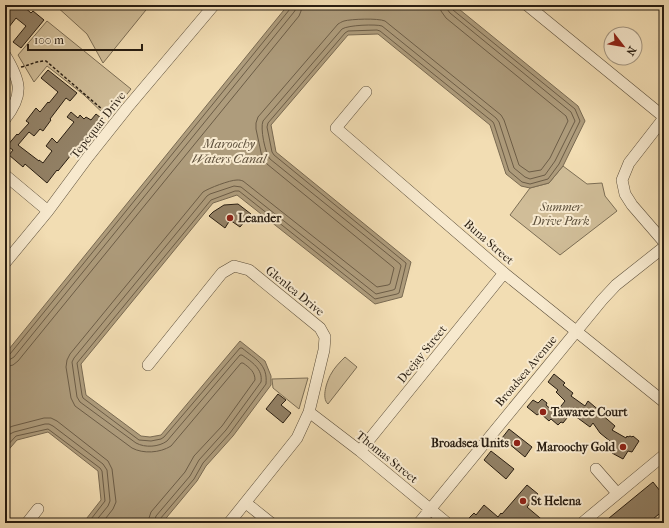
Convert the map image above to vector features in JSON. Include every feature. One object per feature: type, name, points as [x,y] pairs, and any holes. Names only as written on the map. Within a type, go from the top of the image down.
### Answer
[{"type":"street","name":"Tepequar Drive","points":[[5,263],[48,211],[127,108],[214,5]]},
{"type":"street","points":[[527,5],[664,118],[629,163],[622,180],[625,194],[632,205],[664,242]]},
{"type":"street","points":[[5,55],[12,66],[17,81],[18,92],[16,102],[5,119]]},
{"type":"street","name":"Buna Street","points":[[366,92],[336,128],[504,273],[664,402]]},
{"type":"street","points":[[5,175],[48,211]]},
{"type":"street","name":"Broadsea Avenue","points":[[419,523],[602,300],[616,285],[664,247]]},
{"type":"street","name":"Glenlea Drive","points":[[148,365],[222,274],[234,266],[249,270],[320,328],[325,337],[324,350],[309,412],[297,438],[229,523]]},
{"type":"street","name":"Deejay Street","points":[[360,451],[504,273]]},
{"type":"street","name":"Thomas Street","points":[[309,412],[360,451],[447,523]]},
{"type":"street","points":[[582,523],[664,455]]},
{"type":"street","points":[[596,469],[617,493]]},
{"type":"street","points":[[246,503],[271,523]]},
{"type":"street","points":[[27,523],[38,509]]},
{"type":"path","points":[[21,67],[37,61],[46,61],[112,117]]},
{"type":"green space","points":[[55,5],[150,5],[103,63],[87,34]]},
{"type":"green space","points":[[47,21],[131,89],[108,118],[84,95],[47,66],[34,82],[18,55]]},
{"type":"green space","name":"Summer Drive Park","points":[[563,166],[587,184],[602,183],[605,196],[617,211],[560,255],[510,215],[530,188],[549,183]]},
{"type":"green space","points":[[345,357],[357,367],[328,404],[325,398],[325,389],[331,374]]},
{"type":"green space","points":[[308,378],[299,409],[273,388],[272,379]]},
{"type":"water","name":"Maroochy Waters Canal","points":[[288,5],[454,5],[578,106],[585,121],[563,166],[549,183],[530,188],[521,186],[506,174],[490,125],[378,34],[348,35],[271,125],[276,152],[411,262],[402,297],[375,304],[237,195],[213,203],[81,364],[86,395],[141,436],[150,437],[161,435],[240,341],[265,361],[271,376],[271,385],[233,436],[206,466],[197,481],[162,523],[83,523],[101,500],[98,471],[48,432],[17,440],[5,454],[5,354]]},
{"type":"building","points":[[7,5],[22,5],[31,13],[33,11],[44,20],[21,48],[13,42],[26,26],[16,18],[9,27],[5,23],[5,7]]},
{"type":"building","points":[[48,70],[77,93],[70,101],[66,98],[43,131],[40,129],[34,136],[29,132],[18,145],[43,163],[52,151],[46,146],[52,138],[57,143],[74,122],[67,117],[71,112],[78,118],[80,115],[84,119],[86,117],[91,120],[96,114],[101,118],[47,183],[25,164],[23,167],[9,155],[13,150],[7,146],[29,123],[26,121],[36,108],[40,112],[58,92],[41,78]]},
{"type":"building","name":"Leander","points":[[238,204],[251,214],[240,227],[230,220],[225,228],[209,216],[224,205]]},
{"type":"building","points":[[554,374],[565,383],[563,385],[573,393],[571,396],[585,406],[588,401],[601,412],[600,413],[615,426],[612,430],[626,438],[627,436],[633,436],[639,441],[632,452],[628,451],[623,459],[612,453],[614,450],[612,449],[613,448],[608,445],[611,442],[600,433],[593,423],[590,427],[571,413],[563,423],[561,422],[558,425],[551,419],[549,421],[540,413],[537,415],[527,407],[533,400],[538,403],[542,399],[555,413],[557,411],[565,401],[556,392],[558,390],[548,382]]},
{"type":"building","points":[[278,394],[286,400],[281,405],[291,413],[283,423],[266,409]]},
{"type":"building","name":"Broadsea Units","points":[[509,429],[532,447],[525,457],[502,438]]},
{"type":"building","name":"Broadsea Units","points":[[491,451],[514,469],[506,479],[484,460]]},
{"type":"building","points":[[653,482],[664,496],[664,510],[648,523],[603,523]]},
{"type":"building","points":[[527,485],[538,494],[527,507],[546,523],[475,523],[469,518],[474,513],[476,515],[484,505],[498,517]]},
{"type":"place","name":"Leander","points":[[230,218]]},
{"type":"place","name":"Tawaree Court","points":[[543,412]]},
{"type":"place","name":"Broadsea Units","points":[[517,443]]},
{"type":"place","name":"Maroochy Gold","points":[[623,447]]},
{"type":"place","name":"St Helena","points":[[523,501]]}]
